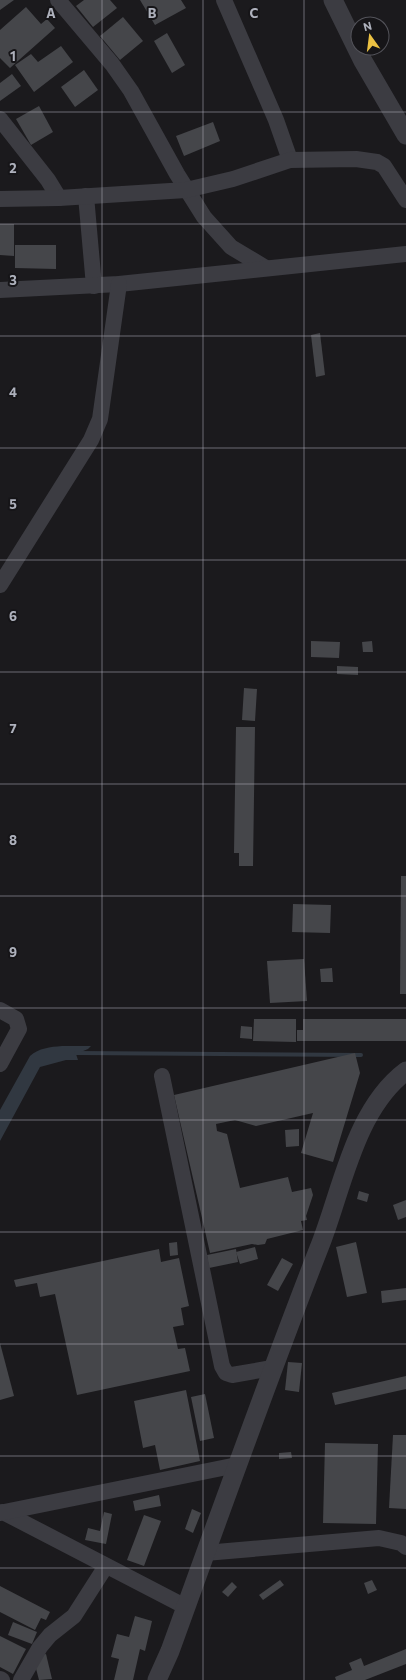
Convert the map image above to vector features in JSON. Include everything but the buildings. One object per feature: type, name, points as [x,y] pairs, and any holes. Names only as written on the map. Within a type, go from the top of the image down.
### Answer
[{"type":"street","points":[[58,0],[112,64],[131,90],[186,190],[204,217],[231,247],[266,268]]},
{"type":"street","points":[[224,0],[276,120],[290,160]]},
{"type":"street","points":[[333,0],[362,61],[406,135]]},
{"type":"street","points":[[0,119],[48,180],[59,198]]},
{"type":"street","points":[[0,199],[59,198],[186,190],[225,181],[290,160],[356,159],[377,162],[384,166],[406,200]]},
{"type":"street","points":[[86,196],[94,286]]},
{"type":"street","points":[[0,290],[119,284],[406,254]]},
{"type":"street","points":[[0,585],[91,440],[100,419],[119,284]]},
{"type":"street","points":[[0,1010],[16,1019],[19,1030],[0,1064]]},
{"type":"street","points":[[157,1680],[186,1607],[272,1368],[321,1242],[358,1137],[366,1120],[378,1102],[391,1085],[406,1071]]},
{"type":"street","points":[[162,1076],[222,1366],[226,1373],[232,1375],[272,1368]]},
{"type":"street","points":[[1,1513],[237,1465]]},
{"type":"street","points":[[1,1513],[186,1607]]},
{"type":"street","points":[[205,1553],[379,1538],[401,1543],[406,1547]]},
{"type":"street","points":[[21,1680],[40,1647],[50,1635],[74,1616],[106,1566]]},
{"type":"shaded area","points":[[91,1046],[88,1049],[76,1054],[78,1060],[66,1060],[40,1067],[0,1141],[0,1110],[30,1056],[33,1053],[49,1047]]},
{"type":"waterway","points":[[76,1053],[361,1055]]}]
